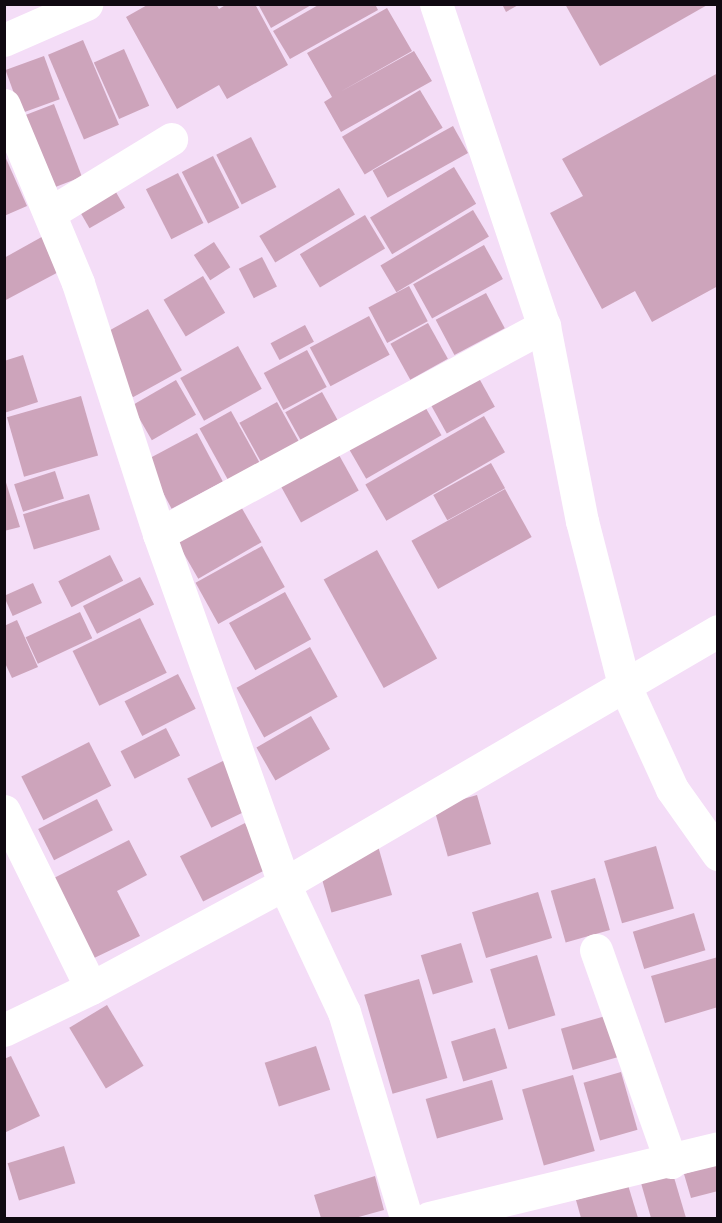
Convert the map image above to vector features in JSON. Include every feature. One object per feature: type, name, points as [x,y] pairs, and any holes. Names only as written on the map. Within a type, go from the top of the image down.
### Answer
[{"type":"street","points":[[4,40],[86,4]]},
{"type":"street","points":[[436,4],[544,326],[582,520],[624,684],[672,789],[717,854]]},
{"type":"street","points":[[4,105],[78,283],[159,534],[284,884],[344,1012],[406,1218]]},
{"type":"street","points":[[50,213],[171,139]]},
{"type":"street","points":[[159,534],[544,326]]},
{"type":"street","points":[[4,1030],[91,988],[284,884],[717,631]]},
{"type":"street","points":[[4,812],[91,988]]},
{"type":"street","points":[[596,950],[671,1162]]},
{"type":"street","points":[[429,1218],[671,1162],[717,1148]]},
{"type":"building","points":[[149,4],[216,4],[219,9],[227,4],[255,4],[288,65],[227,99],[219,85],[177,109],[126,17]]},
{"type":"building","points":[[258,4],[313,4],[271,28]]},
{"type":"building","points":[[320,4],[375,4],[378,10],[290,59],[273,31]]},
{"type":"building","points":[[502,4],[520,4],[506,12]]},
{"type":"building","points":[[565,4],[709,4],[600,66]]},
{"type":"building","points":[[387,8],[412,51],[340,92],[414,51],[432,81],[341,132],[324,102],[332,97],[307,53]]},
{"type":"building","points":[[83,40],[119,125],[84,140],[48,55]]},
{"type":"building","points":[[124,49],[149,106],[119,119],[94,62]]},
{"type":"building","points":[[44,56],[60,99],[21,113],[5,70]]},
{"type":"building","points":[[718,73],[718,286],[652,322],[635,291],[602,309],[550,213],[583,196],[562,159]]},
{"type":"building","points":[[420,90],[443,128],[365,175],[342,137]]},
{"type":"building","points":[[54,104],[82,177],[50,189],[22,116]]},
{"type":"building","points":[[453,126],[468,153],[388,198],[373,171]]},
{"type":"building","points":[[251,137],[276,187],[242,205],[216,155]]},
{"type":"building","points":[[4,154],[27,206],[4,216]]},
{"type":"building","points":[[213,156],[239,208],[208,224],[182,172]]},
{"type":"building","points":[[454,167],[476,204],[392,254],[370,217]]},
{"type":"building","points":[[178,173],[203,223],[171,239],[146,189]]},
{"type":"building","points":[[113,187],[125,208],[89,228],[77,208]]},
{"type":"building","points":[[339,188],[355,215],[275,262],[259,236]]},
{"type":"building","points":[[473,210],[489,237],[396,292],[380,266]]},
{"type":"building","points":[[365,215],[385,248],[320,288],[300,254]]},
{"type":"building","points":[[47,234],[66,268],[4,301],[4,258]]},
{"type":"building","points":[[214,242],[230,267],[210,280],[194,255]]},
{"type":"building","points":[[484,245],[503,279],[432,318],[413,284]]},
{"type":"building","points":[[262,257],[277,286],[254,298],[239,269]]},
{"type":"building","points":[[203,276],[225,313],[186,337],[164,300]]},
{"type":"building","points":[[409,286],[428,321],[387,343],[368,308]]},
{"type":"building","points":[[486,293],[505,328],[454,355],[436,320]]},
{"type":"building","points":[[148,309],[182,370],[133,397],[99,336]]},
{"type":"building","points":[[369,316],[390,355],[330,386],[310,347]]},
{"type":"building","points":[[428,323],[448,359],[410,380],[390,344]]},
{"type":"building","points":[[305,325],[314,342],[279,360],[271,343]]},
{"type":"building","points":[[238,346],[262,389],[204,421],[180,378]]},
{"type":"building","points":[[307,350],[327,387],[283,410],[264,373]]},
{"type":"building","points":[[23,355],[38,402],[4,413],[4,361]]},
{"type":"building","points":[[475,371],[495,407],[447,434],[427,398]]},
{"type":"building","points":[[176,380],[196,415],[152,440],[132,406]]},
{"type":"building","points":[[322,392],[341,426],[304,446],[285,412]]},
{"type":"building","points":[[81,396],[98,456],[24,477],[7,417]]},
{"type":"building","points":[[420,398],[442,435],[366,479],[345,442]]},
{"type":"building","points":[[277,402],[300,444],[263,465],[239,423]]},
{"type":"building","points":[[231,411],[263,469],[232,486],[200,428]]},
{"type":"building","points":[[484,416],[505,452],[386,521],[365,484]]},
{"type":"building","points":[[197,433],[223,482],[172,509],[146,460]]},
{"type":"building","points":[[334,446],[359,491],[301,523],[276,478]]},
{"type":"building","points":[[491,463],[505,488],[447,520],[433,495]]},
{"type":"building","points":[[55,471],[64,499],[23,512],[14,484]]},
{"type":"building","points":[[4,476],[20,527],[4,531]]},
{"type":"building","points":[[505,489],[532,537],[438,589],[411,541]]},
{"type":"building","points":[[89,494],[100,529],[34,550],[23,514]]},
{"type":"building","points":[[236,498],[262,542],[198,579],[173,534]]},
{"type":"building","points":[[262,546],[285,587],[218,624],[196,583]]},
{"type":"building","points":[[377,550],[437,658],[384,688],[324,580]]},
{"type":"building","points":[[110,555],[123,581],[71,607],[58,581]]},
{"type":"building","points":[[140,577],[154,605],[97,634],[83,606]]},
{"type":"building","points":[[33,583],[42,603],[13,616],[4,596]]},
{"type":"building","points":[[285,592],[311,639],[255,670],[229,623]]},
{"type":"building","points":[[80,612],[92,638],[38,664],[26,637]]},
{"type":"building","points":[[140,618],[167,673],[99,706],[73,651]]},
{"type":"building","points":[[17,620],[38,667],[12,678],[4,661],[4,626]]},
{"type":"building","points":[[310,647],[338,697],[264,738],[237,688]]},
{"type":"building","points":[[178,674],[196,709],[142,736],[125,701]]},
{"type":"building","points":[[311,716],[330,749],[275,780],[256,748]]},
{"type":"building","points":[[166,728],[180,756],[135,779],[121,751]]},
{"type":"building","points":[[89,742],[111,786],[44,820],[21,777]]},
{"type":"building","points":[[225,760],[249,809],[211,828],[187,778]]},
{"type":"building","points":[[477,795],[491,844],[448,856],[434,807]]},
{"type":"building","points":[[97,799],[113,830],[54,860],[38,829]]},
{"type":"building","points":[[245,823],[268,868],[203,902],[180,856]]},
{"type":"building","points":[[129,840],[147,875],[117,891],[140,936],[90,960],[50,880]]},
{"type":"building","points":[[378,846],[392,895],[331,912],[317,863]]},
{"type":"building","points":[[656,846],[674,908],[622,923],[604,861]]},
{"type":"building","points":[[595,878],[610,930],[566,943],[551,891]]},
{"type":"building","points":[[538,892],[552,938],[486,958],[472,912]]},
{"type":"building","points":[[694,913],[705,950],[644,969],[633,932]]},
{"type":"building","points":[[461,943],[473,982],[433,994],[421,955]]},
{"type":"building","points":[[537,955],[555,1015],[509,1030],[490,969]]},
{"type":"building","points":[[718,957],[718,1007],[665,1023],[651,976]]},
{"type":"building","points":[[419,979],[447,1078],[393,1094],[364,995]]},
{"type":"building","points":[[107,1005],[144,1066],[106,1089],[69,1028]]},
{"type":"building","points":[[609,1015],[621,1056],[573,1070],[561,1029]]},
{"type":"building","points":[[495,1028],[507,1068],[463,1082],[451,1041]]},
{"type":"building","points":[[316,1046],[330,1090],[279,1106],[265,1063]]},
{"type":"building","points":[[11,1056],[40,1116],[4,1133],[4,1059]]},
{"type":"building","points":[[621,1072],[638,1130],[600,1140],[584,1083]]},
{"type":"building","points":[[573,1075],[595,1151],[544,1166],[522,1090]]},
{"type":"building","points":[[492,1080],[503,1119],[437,1138],[426,1099]]},
{"type":"building","points":[[64,1146],[75,1183],[19,1201],[8,1163]]},
{"type":"building","points":[[718,1164],[718,1191],[691,1198],[684,1174]]},
{"type":"building","points":[[673,1174],[686,1218],[651,1218],[641,1183]]},
{"type":"building","points":[[375,1176],[384,1210],[355,1218],[321,1218],[314,1195]]},
{"type":"building","points":[[628,1185],[638,1218],[581,1218],[576,1200]]}]
